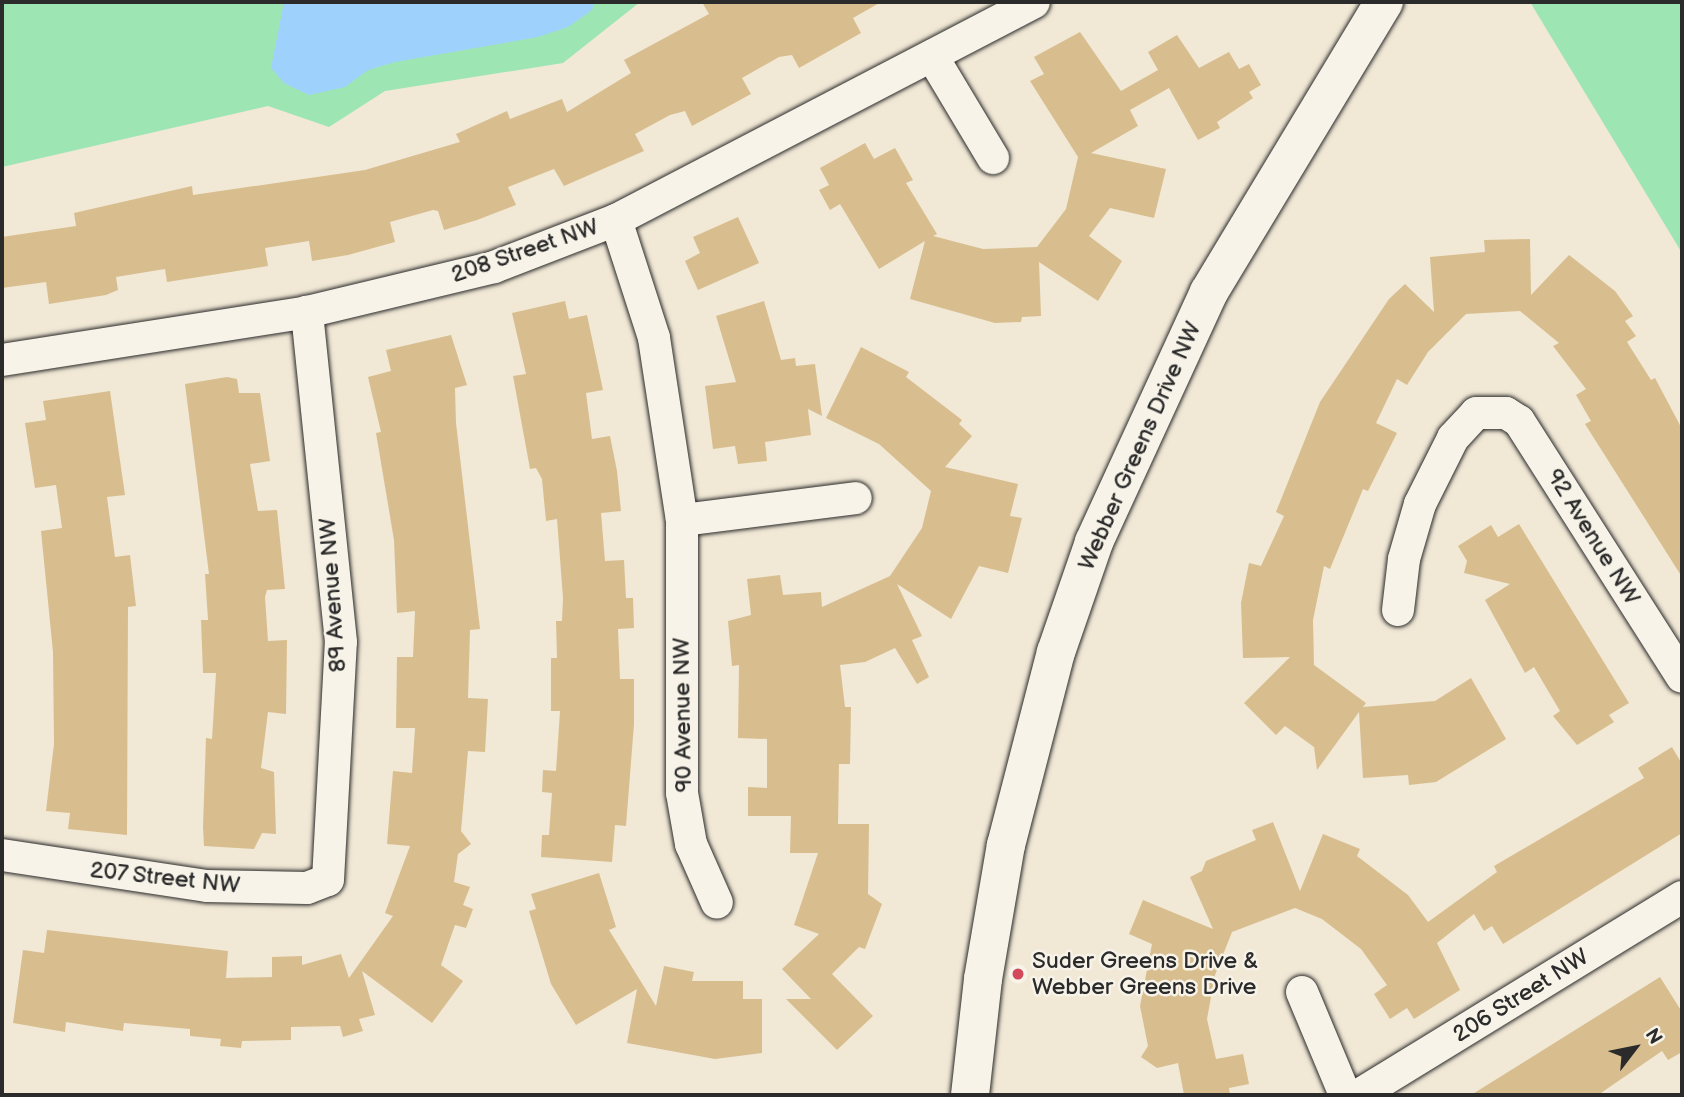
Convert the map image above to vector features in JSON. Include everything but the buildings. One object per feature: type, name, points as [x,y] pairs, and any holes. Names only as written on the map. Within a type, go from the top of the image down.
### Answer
[{"type":"main road","name":"Webber Greens Drive NW","points":[[970,1095],[982,979],[1006,845],[1056,652],[1094,542],[1209,292],[1384,2]]},
{"type":"street","name":"208 Street NW","points":[[2,360],[307,312],[494,267],[616,220],[1034,2]]},
{"type":"street","points":[[932,56],[993,158]]},
{"type":"street","name":"90 Avenue NW","points":[[616,220],[654,338],[682,520],[682,793],[691,844],[718,904]]},
{"type":"street","name":"89 Avenue NW","points":[[307,312],[341,642],[328,880]]},
{"type":"street","name":"92 Avenue NW","points":[[1398,610],[1404,559],[1420,504],[1463,421],[1493,410],[1519,421],[1682,677]]},
{"type":"street","points":[[682,520],[856,498]]},
{"type":"street","name":"207 Street NW","points":[[2,855],[207,886],[307,888],[328,880]]},
{"type":"street","name":"206 Street NW","points":[[1359,1095],[1682,897]]},
{"type":"street","points":[[1302,992],[1345,1095]]},
{"type":"green space","points":[[2,2],[640,2],[563,63],[385,91],[329,127],[268,106],[2,167]]},
{"type":"green space","points":[[1530,2],[1682,2],[1682,253]]},
{"type":"water","points":[[284,2],[594,2],[592,10],[568,27],[538,37],[395,62],[368,70],[345,87],[309,95],[284,83],[271,68]]},
{"type":"place","name":"Suder Greens Drive & Webber Greens Drive","points":[[1018,974]]}]
